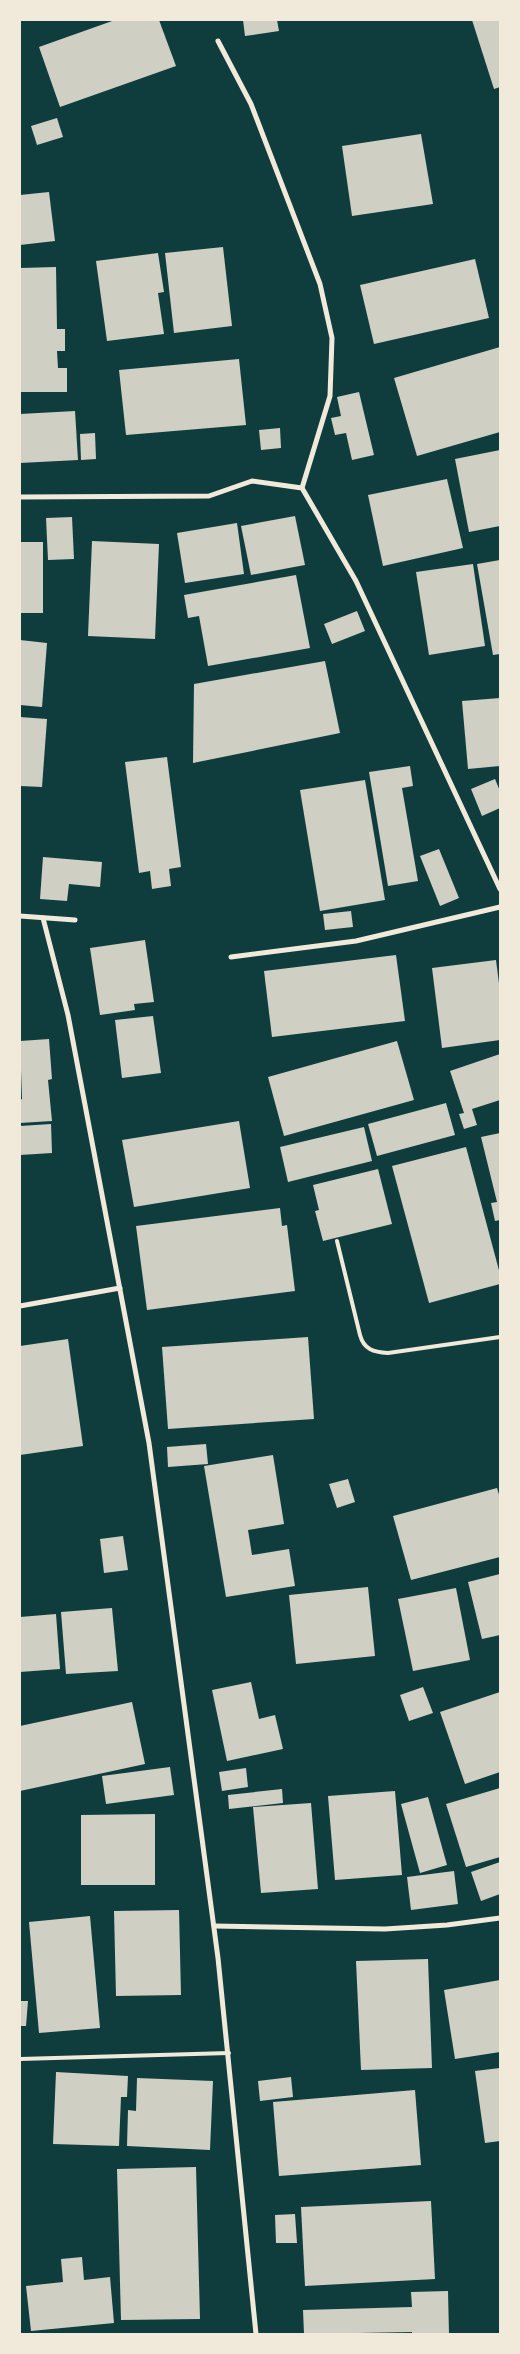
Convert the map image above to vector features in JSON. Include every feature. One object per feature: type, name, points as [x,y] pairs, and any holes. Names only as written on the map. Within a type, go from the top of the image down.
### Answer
[{"type":"street","points":[[218,41],[251,104],[320,284],[332,338],[330,396],[302,488],[356,581],[500,889]]},
{"type":"street","points":[[20,497],[210,496],[252,481],[302,488]]},
{"type":"street","points":[[231,957],[356,941],[500,907]]},
{"type":"street","points":[[20,916],[75,920]]},
{"type":"street","points":[[43,918],[68,1015],[150,1443],[214,1926],[256,2334]]},
{"type":"street","points":[[20,1306],[120,1288]]},
{"type":"street","points":[[214,1926],[385,1929],[447,1925],[500,1918]]},
{"type":"lane","points":[[337,1241],[362,1344],[367,1348],[375,1352],[388,1353],[500,1337]]},
{"type":"lane","points":[[20,2059],[228,2053]]},
{"type":"building","points":[[115,20],[159,20],[176,66],[60,107],[39,47]]},
{"type":"building","points":[[243,20],[277,20],[279,31],[245,36]]},
{"type":"building","points":[[472,20],[500,20],[500,87],[494,89]]},
{"type":"building","points":[[57,118],[63,137],[37,145],[31,126]]},
{"type":"building","points":[[421,134],[433,204],[352,216],[342,146]]},
{"type":"building","points":[[49,192],[55,241],[20,245],[20,195]]},
{"type":"building","points":[[223,247],[232,326],[174,333],[165,253]]},
{"type":"building","points":[[158,253],[164,292],[158,293],[164,334],[107,341],[96,261]]},
{"type":"building","points":[[475,259],[489,318],[374,344],[360,285]]},
{"type":"building","points":[[56,267],[57,329],[65,329],[65,351],[57,351],[58,368],[67,368],[67,392],[20,392],[20,268]]},
{"type":"building","points":[[500,347],[500,432],[417,456],[394,378]]},
{"type":"building","points":[[239,359],[246,425],[126,435],[119,370]]},
{"type":"building","points":[[359,392],[374,455],[352,460],[346,433],[335,435],[331,418],[341,416],[337,397]]},
{"type":"building","points":[[75,411],[78,460],[20,463],[20,414]]},
{"type":"building","points":[[280,428],[281,448],[261,450],[259,430]]},
{"type":"building","points":[[95,433],[96,459],[81,460],[80,434]]},
{"type":"building","points":[[500,450],[500,526],[469,532],[455,459]]},
{"type":"building","points":[[447,479],[463,548],[383,566],[368,495]]},
{"type":"building","points":[[295,516],[305,565],[251,575],[241,526]]},
{"type":"building","points":[[72,517],[74,559],[48,560],[46,518]]},
{"type":"building","points":[[237,523],[244,574],[185,583],[177,533]]},
{"type":"building","points":[[92,541],[159,544],[155,639],[88,636]]},
{"type":"building","points":[[20,542],[43,542],[43,613],[20,613]]},
{"type":"building","points":[[500,560],[500,654],[493,655],[477,564]]},
{"type":"building","points":[[473,564],[485,646],[429,655],[416,572]]},
{"type":"building","points":[[296,575],[310,648],[208,666],[199,616],[188,618],[184,595]]},
{"type":"building","points":[[357,611],[365,631],[332,644],[324,624]]},
{"type":"building","points":[[20,640],[47,643],[42,707],[20,705]]},
{"type":"building","points":[[325,661],[340,733],[193,763],[194,684]]},
{"type":"building","points":[[500,698],[500,766],[468,769],[462,701]]},
{"type":"building","points":[[20,717],[47,719],[42,787],[20,786]]},
{"type":"building","points":[[167,757],[181,867],[169,869],[171,886],[152,889],[150,871],[139,873],[125,762]]},
{"type":"building","points":[[410,766],[413,786],[402,788],[418,881],[388,886],[369,772]]},
{"type":"building","points":[[495,779],[500,791],[500,808],[482,816],[471,789]]},
{"type":"building","points":[[365,780],[385,900],[320,911],[300,790]]},
{"type":"building","points":[[439,849],[459,898],[440,906],[420,856]]},
{"type":"building","points":[[43,857],[102,862],[100,887],[69,884],[67,901],[40,899]]},
{"type":"building","points":[[351,911],[353,927],[325,930],[323,914]]},
{"type":"building","points":[[145,940],[154,1002],[134,1004],[135,1010],[100,1015],[90,948]]},
{"type":"building","points":[[396,955],[405,1021],[272,1037],[264,971]]},
{"type":"building","points":[[496,960],[500,991],[500,1040],[442,1048],[432,968]]},
{"type":"building","points":[[153,1016],[161,1073],[122,1078],[115,1020]]},
{"type":"building","points":[[49,1039],[52,1079],[48,1080],[52,1121],[20,1123],[20,1100],[22,1099],[20,1041]]},
{"type":"building","points":[[397,1041],[414,1100],[284,1136],[268,1077]]},
{"type":"building","points":[[500,1054],[500,1100],[472,1109],[477,1125],[464,1129],[459,1114],[464,1113],[450,1071]]},
{"type":"building","points":[[446,1103],[455,1135],[377,1156],[368,1124]]},
{"type":"building","points":[[239,1121],[250,1188],[134,1207],[122,1140]]},
{"type":"building","points":[[51,1124],[52,1153],[20,1155],[20,1126]]},
{"type":"building","points":[[364,1127],[372,1161],[288,1182],[280,1147]]},
{"type":"building","points":[[500,1133],[500,1220],[495,1221],[491,1203],[497,1202],[481,1137]]},
{"type":"building","points":[[466,1147],[500,1274],[500,1284],[429,1303],[392,1166]]},
{"type":"building","points":[[378,1169],[392,1224],[323,1241],[315,1211],[319,1210],[313,1185]]},
{"type":"building","points":[[280,1208],[282,1226],[287,1225],[295,1291],[147,1310],[136,1226]]},
{"type":"building","points":[[308,1337],[314,1419],[168,1429],[162,1347]]},
{"type":"building","points":[[68,1339],[83,1446],[20,1455],[20,1346]]},
{"type":"building","points":[[206,1444],[208,1464],[168,1467],[167,1447]]},
{"type":"building","points":[[273,1455],[284,1524],[248,1530],[252,1555],[289,1549],[295,1586],[226,1597],[204,1466]]},
{"type":"building","points":[[348,1479],[355,1502],[337,1508],[329,1484]]},
{"type":"building","points":[[497,1488],[500,1498],[500,1557],[411,1580],[393,1516]]},
{"type":"building","points":[[123,1536],[128,1570],[104,1573],[100,1539]]},
{"type":"building","points":[[500,1574],[500,1635],[482,1639],[468,1582]]},
{"type":"building","points":[[368,1587],[375,1656],[296,1664],[289,1595]]},
{"type":"building","points":[[456,1588],[470,1660],[413,1671],[398,1599]]},
{"type":"building","points":[[112,1608],[118,1671],[66,1674],[61,1612]]},
{"type":"building","points":[[56,1614],[60,1669],[20,1672],[20,1617]]},
{"type":"building","points":[[251,1682],[259,1719],[275,1715],[283,1749],[227,1761],[212,1690]]},
{"type":"building","points":[[423,1687],[433,1713],[409,1721],[400,1695]]},
{"type":"building","points":[[500,1692],[500,1772],[465,1784],[440,1712]]},
{"type":"building","points":[[132,1702],[145,1764],[20,1791],[20,1726]]},
{"type":"building","points":[[170,1767],[174,1795],[106,1804],[102,1776]]},
{"type":"building","points":[[246,1768],[248,1787],[222,1791],[219,1772]]},
{"type":"building","points":[[500,1788],[500,1857],[466,1867],[446,1804]]},
{"type":"building","points":[[282,1789],[283,1803],[229,1809],[228,1795]]},
{"type":"building","points":[[395,1791],[402,1875],[335,1880],[328,1796]]},
{"type":"building","points":[[428,1797],[447,1865],[420,1873],[401,1804]]},
{"type":"building","points":[[311,1803],[318,1889],[261,1893],[253,1807]]},
{"type":"building","points":[[155,1814],[155,1885],[81,1885],[81,1815]]},
{"type":"building","points":[[500,1862],[500,1894],[481,1901],[471,1872]]},
{"type":"building","points":[[454,1871],[458,1904],[411,1910],[407,1877]]},
{"type":"building","points":[[179,1910],[181,1995],[116,1996],[114,1911]]},
{"type":"building","points":[[90,1916],[100,2028],[39,2033],[29,1922]]},
{"type":"building","points":[[428,1959],[432,2068],[361,2070],[356,1961]]},
{"type":"building","points":[[500,1980],[500,2052],[455,2059],[444,1990]]},
{"type":"building","points":[[20,2001],[28,2001],[26,2026],[20,2026]]},
{"type":"building","points":[[500,2068],[500,2141],[485,2143],[475,2071]]},
{"type":"building","points":[[56,2072],[128,2076],[127,2097],[121,2097],[119,2146],[53,2144]]},
{"type":"building","points":[[291,2077],[293,2097],[260,2101],[258,2081]]},
{"type":"building","points":[[137,2078],[213,2081],[210,2150],[127,2146],[128,2110],[136,2111]]},
{"type":"building","points":[[415,2090],[421,2165],[279,2176],[273,2102]]},
{"type":"building","points":[[196,2167],[200,2319],[121,2320],[117,2169]]},
{"type":"building","points":[[431,2201],[435,2279],[305,2286],[301,2207]]},
{"type":"building","points":[[295,2214],[297,2243],[276,2243],[275,2215]]},
{"type":"building","points":[[82,2257],[84,2280],[110,2277],[114,2323],[31,2331],[26,2286],[63,2282],[61,2259]]},
{"type":"building","points":[[448,2291],[449,2334],[412,2334],[412,2332],[304,2334],[303,2310],[412,2307],[411,2292]]}]
